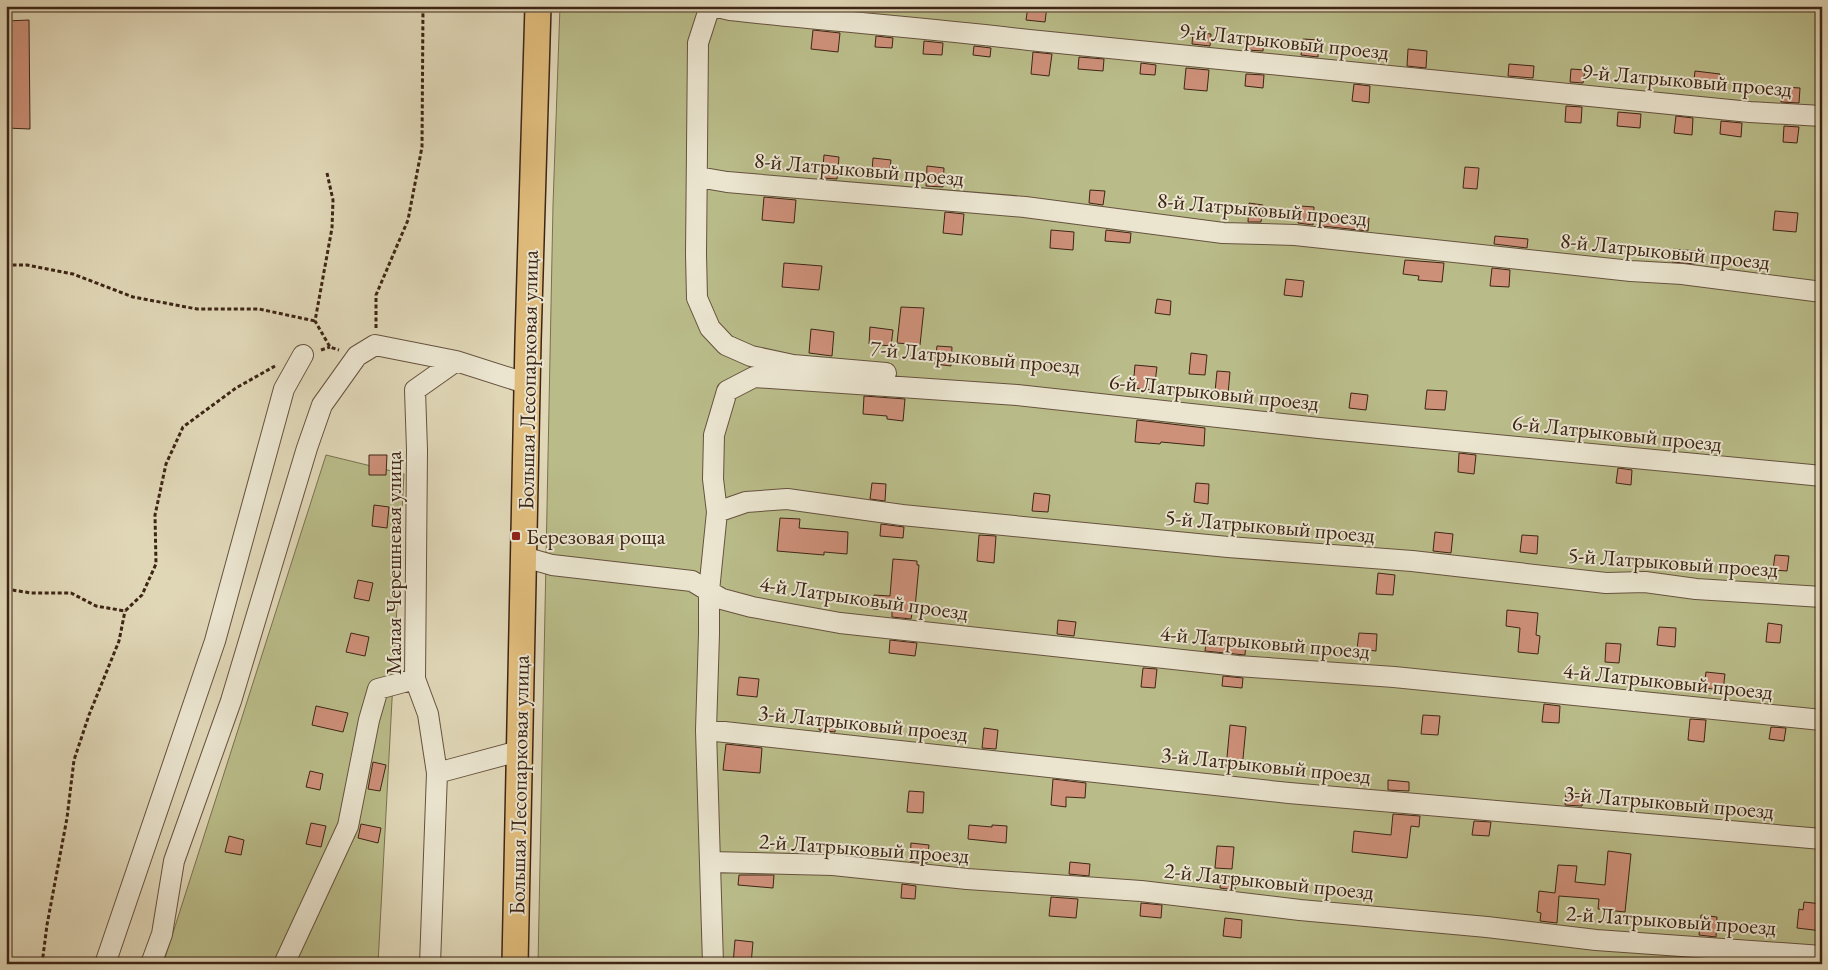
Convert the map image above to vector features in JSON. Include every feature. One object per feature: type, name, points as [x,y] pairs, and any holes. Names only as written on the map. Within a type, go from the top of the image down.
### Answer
[{"type":"main road","name":"Большая Лесопарковая улица","points":[[515,964],[538,6]]},
{"type":"street","name":"9-й Латрыковый проезд","points":[[711,6],[730,10],[835,21],[948,30],[1029,40],[1750,112],[1822,116]]},
{"type":"street","name":"7-й Латрыковый проезд","points":[[711,6],[698,43],[696,98],[698,177],[696,254],[698,298],[710,328],[726,344],[751,356],[793,365],[1224,403],[1664,450],[1822,464]]},
{"type":"street","name":"8-й Латрыковый проезд","points":[[698,177],[727,182],[1025,207],[1223,233],[1295,235],[1621,270],[1682,274],[1822,292]]},
{"type":"street","points":[[151,964],[162,934],[174,861],[231,701],[307,448],[322,405],[357,356],[375,345],[456,361],[528,384]]},
{"type":"street","points":[[105,964],[215,641],[284,389],[302,355]]},
{"type":"street","name":"Малая Черешневая улица","points":[[430,964],[437,773],[428,714],[415,679],[417,450],[415,390],[456,361]]},
{"type":"street","name":"6-й Латрыковый проезд","points":[[712,964],[706,730],[710,634],[709,591],[717,512],[713,479],[714,435],[728,391],[754,377],[1018,395],[1319,428],[1822,476]]},
{"type":"street","name":"5-й Латрыковый проезд","points":[[717,512],[746,502],[787,499],[902,515],[1228,547],[1412,561],[1606,582],[1645,582],[1696,588],[1822,597]]},
{"type":"street","name":"4-й Латрыковый проезд","points":[[524,557],[552,565],[692,581],[722,599],[752,607],[840,623],[1238,666],[1394,677],[1822,720]]},
{"type":"street","points":[[284,964],[348,826],[369,720],[378,689],[415,679]]},
{"type":"street","name":"3-й Латрыковый проезд","points":[[706,730],[1289,793],[1822,839]]},
{"type":"street","points":[[437,773],[519,751]]},
{"type":"street","name":"2-й Латрыковый проезд","points":[[710,862],[833,865],[967,879],[1140,891],[1300,910],[1487,927],[1596,940],[1822,956]]},
{"type":"path","points":[[375,345],[376,295],[408,220],[422,147],[423,6]]},
{"type":"path","points":[[327,173],[333,200],[332,228],[315,321],[330,347]]},
{"type":"path","points":[[6,265],[27,265],[73,274],[133,297],[197,310],[259,309],[315,321]]},
{"type":"path","points":[[42,964],[47,925],[67,818],[74,760],[89,715],[119,641],[125,611],[142,595],[156,564],[155,515],[166,464],[183,428],[236,388],[286,360],[330,347],[357,356]]},
{"type":"path","points":[[6,589],[31,593],[71,593],[96,606],[125,611]]},
{"type":"green space","points":[[560,6],[1822,6],[1822,964],[538,964],[553,205]]},
{"type":"green space","points":[[326,455],[404,474],[378,964],[163,964]]},
{"type":"building","points":[[1028,6],[1047,6],[1045,22],[1026,20]]},
{"type":"building","points":[[29,20],[30,129],[6,128],[6,21]]},
{"type":"building","points":[[813,30],[840,33],[838,52],[811,49]]},
{"type":"building","points":[[1193,32],[1211,34],[1210,46],[1192,44]]},
{"type":"building","points":[[876,36],[893,38],[892,48],[875,47]]},
{"type":"building","points":[[1249,38],[1264,40],[1263,51],[1248,50]]},
{"type":"building","points":[[1303,39],[1319,40],[1318,57],[1301,55]]},
{"type":"building","points":[[924,41],[943,43],[942,55],[923,54]]},
{"type":"building","points":[[974,46],[991,48],[990,57],[973,55]]},
{"type":"building","points":[[1408,49],[1427,51],[1426,68],[1407,66]]},
{"type":"building","points":[[1033,52],[1052,54],[1049,76],[1031,74]]},
{"type":"building","points":[[1079,57],[1104,59],[1103,71],[1078,69]]},
{"type":"building","points":[[1141,63],[1156,65],[1155,75],[1140,74]]},
{"type":"building","points":[[1509,64],[1534,66],[1533,78],[1508,76]]},
{"type":"building","points":[[1186,68],[1209,70],[1207,91],[1184,89]]},
{"type":"building","points":[[1571,69],[1585,70],[1583,83],[1570,82]]},
{"type":"building","points":[[1695,71],[1720,74],[1718,91],[1693,89]]},
{"type":"building","points":[[1246,74],[1264,75],[1263,88],[1245,86]]},
{"type":"building","points":[[1354,84],[1370,86],[1369,103],[1352,101]]},
{"type":"building","points":[[1783,87],[1800,88],[1799,103],[1781,102]]},
{"type":"building","points":[[1566,106],[1582,107],[1581,123],[1565,122]]},
{"type":"building","points":[[1618,112],[1641,114],[1640,128],[1617,126]]},
{"type":"building","points":[[1676,116],[1693,118],[1692,135],[1674,133]]},
{"type":"building","points":[[1721,121],[1742,123],[1741,137],[1720,134]]},
{"type":"building","points":[[1784,126],[1799,127],[1797,143],[1783,142]]},
{"type":"building","points":[[824,155],[839,157],[837,179],[822,178]]},
{"type":"building","points":[[873,158],[891,160],[889,174],[872,172]]},
{"type":"building","points":[[927,166],[944,168],[943,187],[926,186]]},
{"type":"building","points":[[1465,167],[1479,168],[1477,189],[1463,188]]},
{"type":"building","points":[[1090,190],[1105,191],[1103,205],[1089,203]]},
{"type":"building","points":[[764,197],[796,200],[794,223],[762,220]]},
{"type":"building","points":[[1249,203],[1263,205],[1261,222],[1248,222]]},
{"type":"building","points":[[1300,206],[1314,207],[1313,225],[1298,223]]},
{"type":"building","points":[[1775,211],[1798,213],[1796,232],[1773,230]]},
{"type":"building","points":[[945,212],[964,214],[962,235],[943,233]]},
{"type":"building","points":[[1322,216],[1369,218],[1368,231],[1322,226]]},
{"type":"building","points":[[1051,230],[1074,232],[1073,250],[1050,248]]},
{"type":"building","points":[[1106,230],[1131,233],[1130,243],[1105,241]]},
{"type":"building","points":[[1495,236],[1528,239],[1527,248],[1494,244]]},
{"type":"building","points":[[1673,249],[1696,251],[1695,264],[1672,262]]},
{"type":"building","points":[[1405,260],[1444,263],[1442,282],[1418,280],[1419,276],[1403,274]]},
{"type":"building","points":[[784,263],[822,266],[819,290],[782,287]]},
{"type":"building","points":[[1492,268],[1510,270],[1509,287],[1490,286]]},
{"type":"building","points":[[1286,279],[1304,281],[1302,297],[1284,295]]},
{"type":"building","points":[[1157,299],[1171,301],[1170,315],[1155,313]]},
{"type":"building","points":[[901,307],[924,308],[920,345],[897,343]]},
{"type":"building","points":[[870,327],[893,330],[891,346],[869,344]]},
{"type":"building","points":[[811,329],[834,332],[832,356],[809,353]]},
{"type":"building","points":[[937,346],[952,347],[951,366],[935,364]]},
{"type":"building","points":[[1191,353],[1207,355],[1205,375],[1189,374]]},
{"type":"building","points":[[1135,365],[1157,367],[1154,390],[1133,388]]},
{"type":"building","points":[[1217,371],[1230,372],[1228,394],[1215,392]]},
{"type":"building","points":[[1427,390],[1447,391],[1445,410],[1425,409]]},
{"type":"building","points":[[1351,393],[1368,395],[1366,410],[1349,408]]},
{"type":"building","points":[[864,396],[905,399],[903,421],[887,419],[887,416],[863,414]]},
{"type":"building","points":[[1137,420],[1205,428],[1204,446],[1161,442],[1160,444],[1135,442]]},
{"type":"building","points":[[1459,453],[1476,455],[1474,474],[1458,472]]},
{"type":"building","points":[[369,455],[387,455],[386,475],[369,475]]},
{"type":"building","points":[[1618,468],[1632,470],[1631,485],[1616,483]]},
{"type":"building","points":[[872,483],[886,484],[885,501],[870,499]]},
{"type":"building","points":[[1196,483],[1209,484],[1208,504],[1194,502]]},
{"type":"building","points":[[1034,493],[1050,495],[1048,512],[1032,511]]},
{"type":"building","points":[[374,505],[389,507],[387,528],[372,526]]},
{"type":"building","points":[[780,518],[800,519],[799,528],[848,532],[847,554],[824,552],[824,555],[777,551]]},
{"type":"building","points":[[881,524],[904,527],[903,538],[880,536]]},
{"type":"building","points":[[1435,532],[1453,534],[1451,553],[1433,551]]},
{"type":"building","points":[[979,535],[996,536],[994,563],[977,561]]},
{"type":"building","points":[[1522,535],[1538,536],[1537,554],[1520,552]]},
{"type":"building","points":[[1775,555],[1789,556],[1787,571],[1773,570]]},
{"type":"building","points":[[893,559],[917,561],[917,565],[919,565],[915,608],[913,608],[911,619],[892,617],[892,610],[873,609],[874,595],[890,596]]},
{"type":"building","points":[[1378,573],[1395,575],[1393,595],[1376,594]]},
{"type":"building","points":[[358,580],[373,583],[369,601],[354,598]]},
{"type":"building","points":[[1507,610],[1538,613],[1536,635],[1540,636],[1538,654],[1518,652],[1520,628],[1506,626]]},
{"type":"building","points":[[1058,620],[1076,622],[1074,636],[1057,634]]},
{"type":"building","points":[[1768,623],[1782,625],[1780,643],[1766,642]]},
{"type":"building","points":[[1659,627],[1676,628],[1675,647],[1657,645]]},
{"type":"building","points":[[351,633],[369,637],[365,656],[346,652]]},
{"type":"building","points":[[1359,633],[1377,634],[1376,651],[1357,649]]},
{"type":"building","points":[[1207,635],[1221,636],[1220,639],[1246,641],[1245,655],[1205,651]]},
{"type":"building","points":[[890,640],[917,643],[915,656],[889,653]]},
{"type":"building","points":[[1606,643],[1621,644],[1619,663],[1605,662]]},
{"type":"building","points":[[1143,668],[1157,669],[1155,688],[1141,687]]},
{"type":"building","points":[[1706,672],[1725,674],[1723,690],[1704,688]]},
{"type":"building","points":[[1223,676],[1243,678],[1242,688],[1222,686]]},
{"type":"building","points":[[739,677],[759,679],[757,697],[737,695]]},
{"type":"building","points":[[1544,704],[1560,706],[1559,723],[1542,722]]},
{"type":"building","points":[[316,706],[348,713],[343,732],[312,725]]},
{"type":"building","points":[[1423,715],[1440,716],[1438,735],[1421,734]]},
{"type":"building","points":[[820,719],[836,720],[835,732],[819,730]]},
{"type":"building","points":[[1690,719],[1706,720],[1704,742],[1688,740]]},
{"type":"building","points":[[1230,725],[1246,727],[1242,769],[1226,768]]},
{"type":"building","points":[[1771,727],[1786,728],[1784,741],[1769,739]]},
{"type":"building","points":[[984,728],[998,730],[996,749],[982,748]]},
{"type":"building","points":[[726,744],[762,748],[760,773],[723,770]]},
{"type":"building","points":[[373,762],[386,765],[380,791],[368,789]]},
{"type":"building","points":[[310,771],[323,774],[320,790],[306,787]]},
{"type":"building","points":[[1053,779],[1086,783],[1085,798],[1066,797],[1066,807],[1051,805]]},
{"type":"building","points":[[1388,780],[1409,782],[1409,791],[1388,790]]},
{"type":"building","points":[[909,791],[924,792],[923,813],[907,812]]},
{"type":"building","points":[[1566,793],[1583,794],[1582,806],[1565,805]]},
{"type":"building","points":[[1393,814],[1420,816],[1419,827],[1411,826],[1407,858],[1352,852],[1354,831],[1391,835]]},
{"type":"building","points":[[1474,821],[1491,822],[1489,836],[1472,835]]},
{"type":"building","points":[[311,823],[326,826],[321,847],[306,844]]},
{"type":"building","points":[[361,824],[381,828],[378,843],[358,838]]},
{"type":"building","points":[[969,825],[1007,826],[1006,843],[968,839]]},
{"type":"building","points":[[229,836],[244,840],[241,855],[225,852]]},
{"type":"building","points":[[911,843],[929,845],[927,863],[910,861]]},
{"type":"building","points":[[1217,846],[1234,847],[1232,869],[1215,868]]},
{"type":"building","points":[[1608,851],[1631,854],[1625,912],[1598,909],[1599,899],[1559,896],[1557,923],[1540,921],[1541,913],[1537,912],[1539,891],[1555,893],[1558,865],[1577,866],[1575,882],[1605,885]]},
{"type":"building","points":[[1070,862],[1090,864],[1089,876],[1069,874]]},
{"type":"building","points":[[739,875],[774,875],[773,888],[738,885]]},
{"type":"building","points":[[1221,875],[1236,876],[1235,890],[1220,888]]},
{"type":"building","points":[[902,884],[916,886],[915,899],[901,898]]},
{"type":"building","points":[[1051,897],[1078,899],[1076,918],[1049,916]]},
{"type":"building","points":[[1804,902],[1822,904],[1822,931],[1797,928],[1799,909],[1803,910]]},
{"type":"building","points":[[1141,903],[1162,905],[1161,918],[1140,916]]},
{"type":"building","points":[[1701,915],[1717,917],[1716,937],[1699,935]]},
{"type":"building","points":[[1225,918],[1242,920],[1241,938],[1223,936]]},
{"type":"building","points":[[735,940],[753,942],[751,964],[733,964]]},
{"type":"place","name":"Березовая роща","points":[[516,536]]}]
